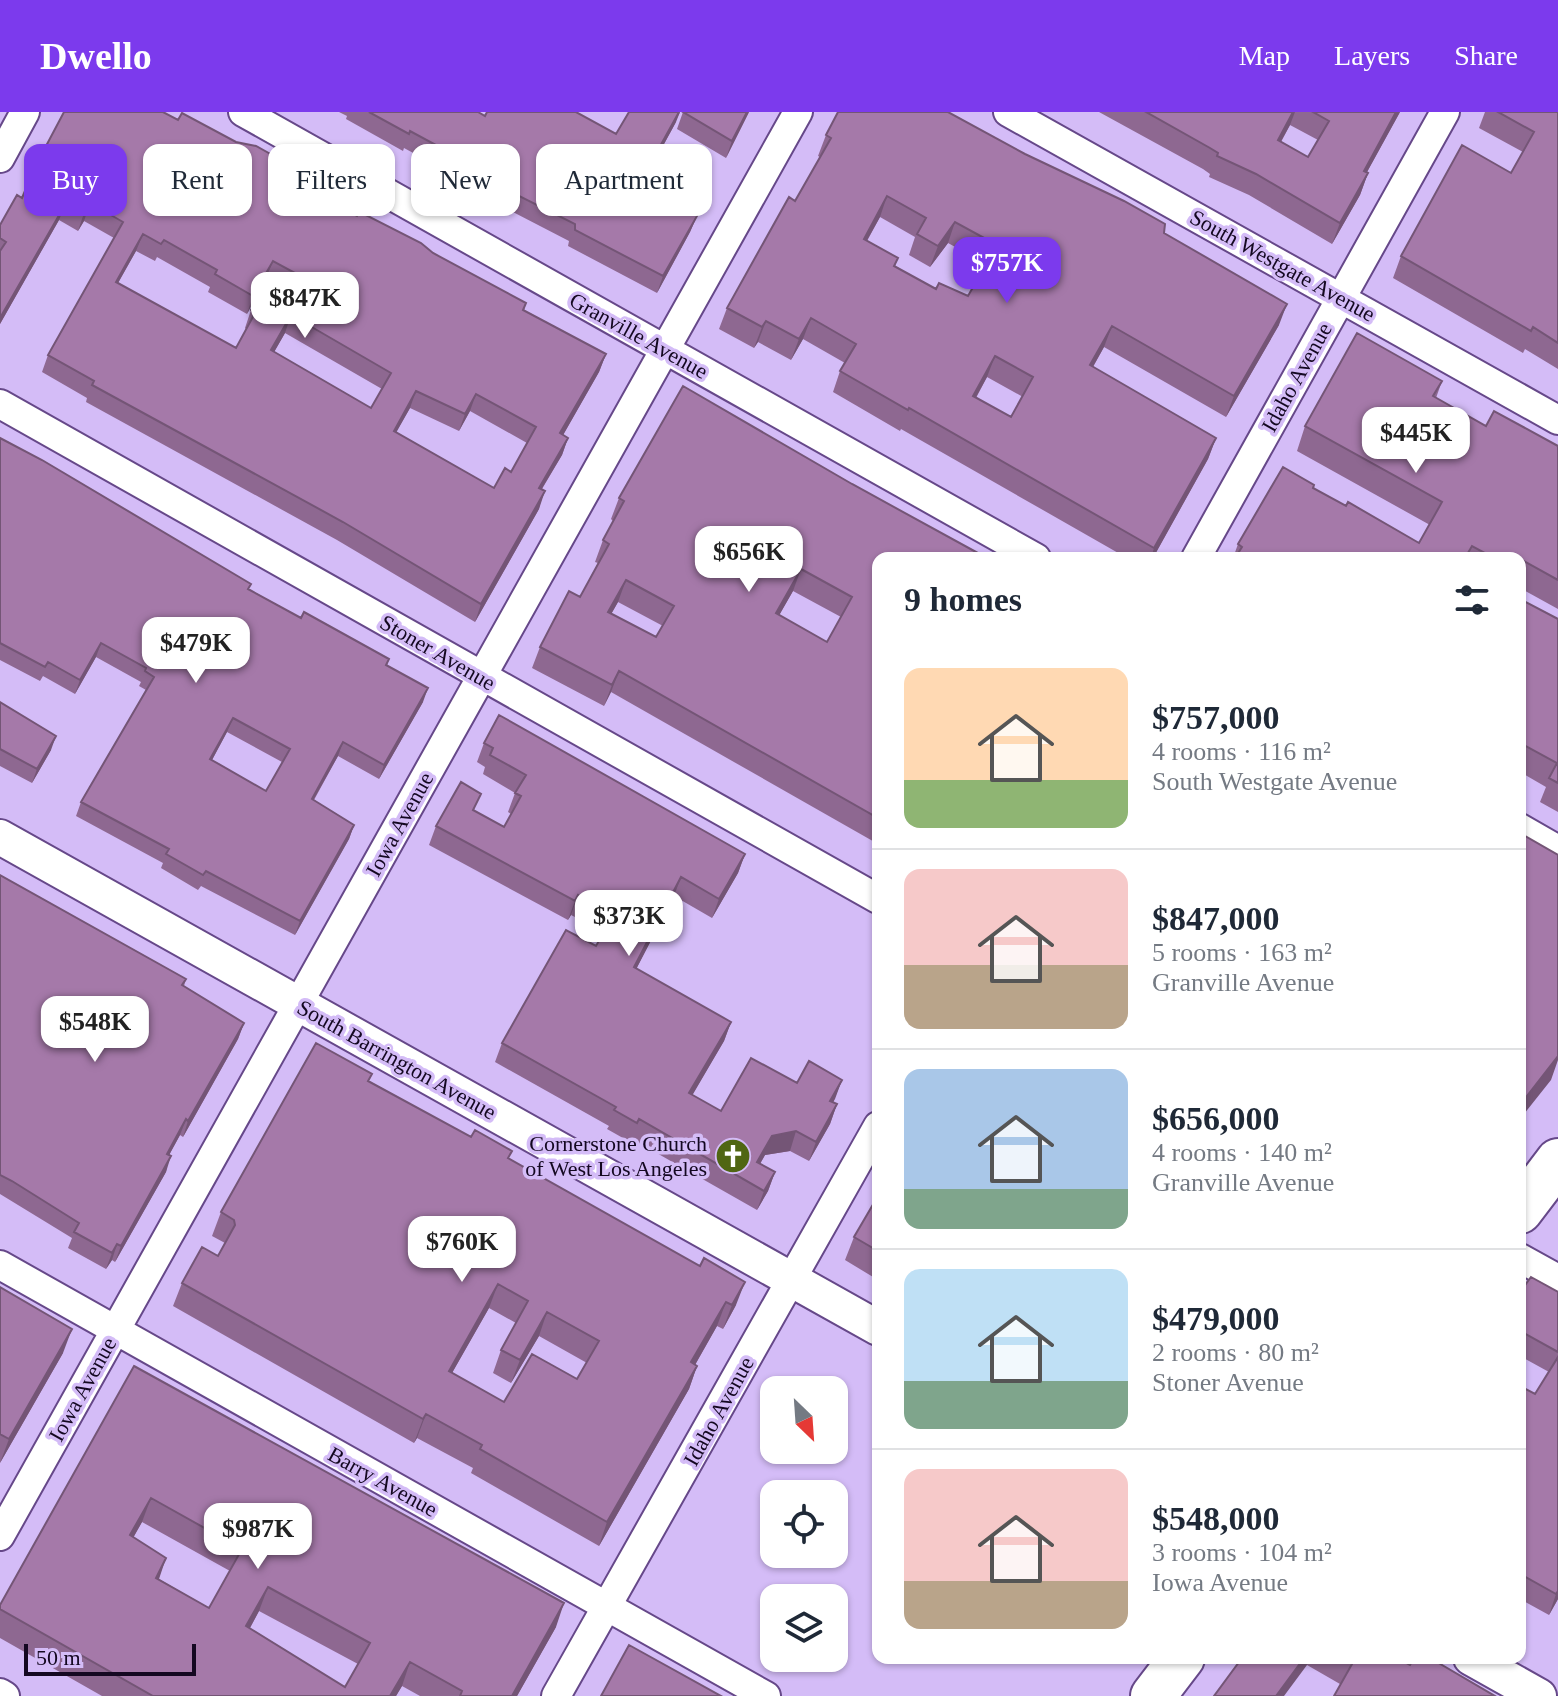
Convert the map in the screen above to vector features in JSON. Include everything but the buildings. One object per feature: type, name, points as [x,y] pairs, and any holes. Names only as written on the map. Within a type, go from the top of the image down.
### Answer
[{"type":"main road","points":[[1526,1203],[1558,1161]]},
{"type":"main road","points":[[1153,1696],[1177,1664]]},
{"type":"street","points":[[0,158],[25,112]]},
{"type":"street","name":"Granville Avenue","points":[[243,112],[1025,552]]},
{"type":"street","name":"Iowa Avenue","points":[[0,1536],[798,112]]},
{"type":"street","name":"South Westgate Avenue","points":[[1008,112],[1558,420]]},
{"type":"street","name":"Idaho Avenue","points":[[1199,552],[1445,112]]},
{"type":"street","name":"Stoner Avenue","points":[[0,404],[481,678],[872,896]]},
{"type":"street","points":[[1526,831],[1558,850]]},
{"type":"street","name":"South Barrington Avenue","points":[[0,837],[872,1325]]},
{"type":"street","name":"Idaho Avenue","points":[[556,1696],[872,1136]]},
{"type":"street","points":[[1526,1261],[1558,1279]]},
{"type":"street","name":"Barry Avenue","points":[[0,1265],[766,1696]]},
{"type":"street","points":[[1482,1664],[1539,1696]]},
{"type":"street","points":[[1553,1696],[1558,1687]]},
{"type":"street","points":[[0,1693],[5,1696]]},
{"type":"place","name":"Cornerstone Church of West Los Angeles","points":[[733,1156]]}]
